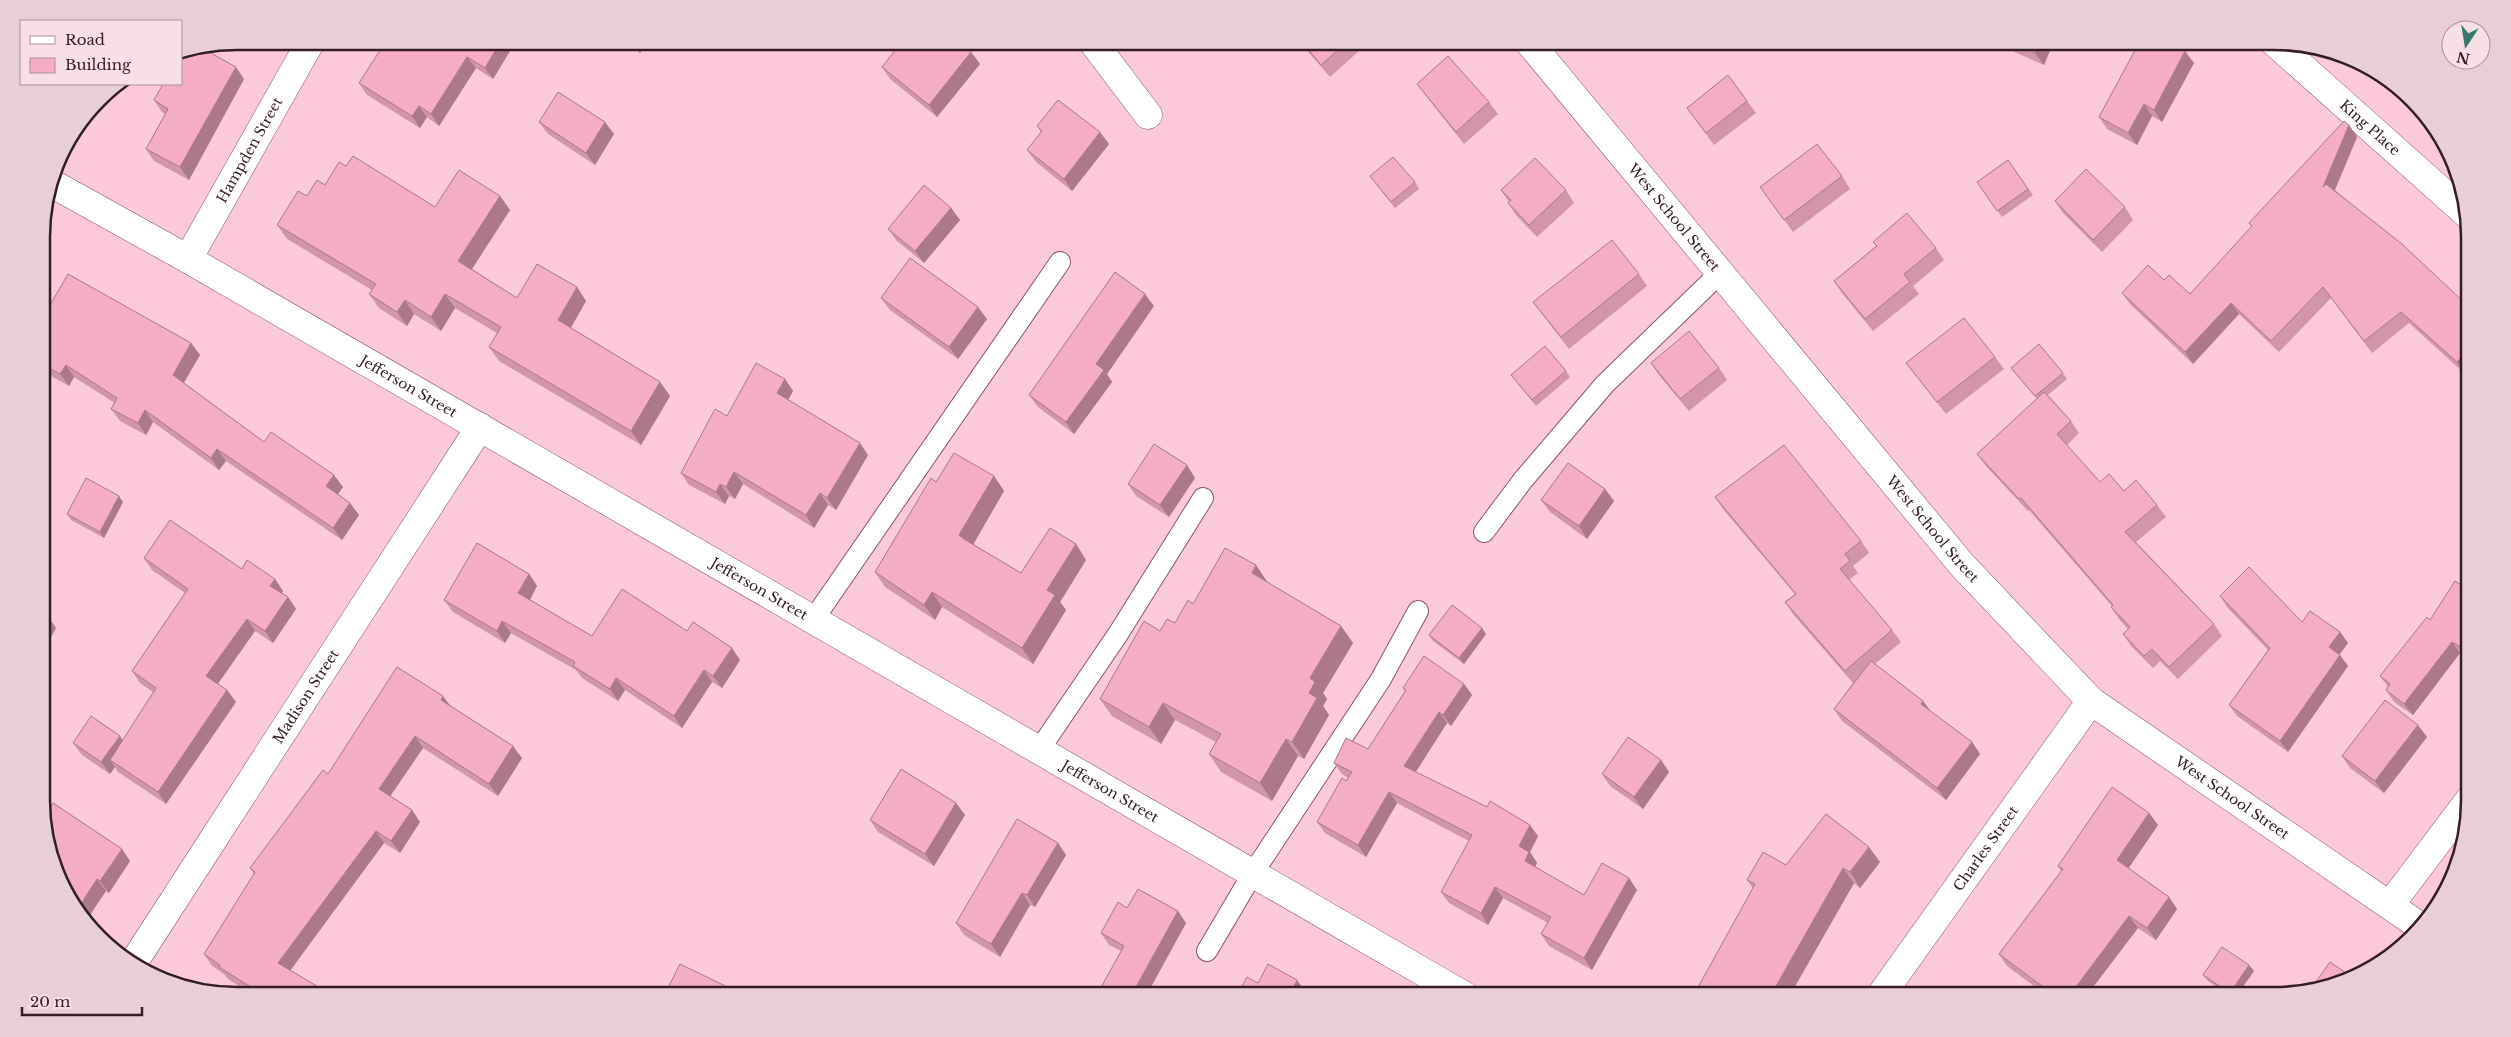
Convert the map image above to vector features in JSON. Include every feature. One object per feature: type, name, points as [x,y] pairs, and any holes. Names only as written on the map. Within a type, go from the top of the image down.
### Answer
[{"type":"street","name":"Hampden Street","points":[[188,259],[306,50]]},
{"type":"street","points":[[1099,50],[1148,115]]},
{"type":"street","name":"West School Street","points":[[1535,50],[1962,565],[2091,701],[2415,922]]},
{"type":"street","name":"King Place","points":[[2283,50],[2458,206]]},
{"type":"street","name":"Jefferson Street","points":[[57,186],[188,259],[1449,987]]},
{"type":"street","name":"Madison Street","points":[[136,957],[480,427]]},
{"type":"street","name":"Charles Street","points":[[1886,987],[2091,701]]},
{"type":"street","points":[[2390,905],[2461,812]]},
{"type":"lane","points":[[813,620],[1060,262]]},
{"type":"lane","points":[[1484,532],[1523,480],[1605,384],[1720,273]]},
{"type":"lane","points":[[1039,750],[1118,634],[1203,498]]},
{"type":"lane","points":[[1207,951],[1253,873],[1382,679],[1418,611]]},
{"type":"building","points":[[380,50],[496,50],[485,68],[467,57],[431,114],[419,106],[412,116],[359,83]]},
{"type":"building","points":[[895,50],[969,50],[971,52],[929,105],[882,67]]},
{"type":"building","points":[[1308,50],[1338,50],[1321,65]]},
{"type":"building","points":[[2135,50],[2185,51],[2154,110],[2144,104],[2128,133],[2099,117]]},
{"type":"building","points":[[210,52],[236,67],[180,167],[146,149],[168,109],[154,100],[162,85],[182,85],[182,58]]},
{"type":"building","points":[[1448,56],[1489,102],[1456,132],[1417,84]]},
{"type":"building","points":[[1728,75],[1747,101],[1706,133],[1687,108]]},
{"type":"building","points":[[558,92],[605,122],[586,153],[539,122]]},
{"type":"building","points":[[1058,100],[1100,132],[1064,179],[1027,150],[1042,131],[1037,126]]},
{"type":"building","points":[[2344,121],[2349,125],[2323,187],[2326,184],[2402,244],[2461,299],[2461,358],[2457,362],[2401,312],[2364,341],[2323,287],[2271,341],[2231,303],[2185,352],[2122,293],[2148,265],[2164,280],[2169,275],[2190,294],[2252,226],[2249,223]]},
{"type":"building","points":[[1817,144],[1842,176],[1784,220],[1760,187]]},
{"type":"building","points":[[353,156],[435,207],[459,170],[500,196],[458,261],[517,298],[537,264],[577,287],[558,320],[660,382],[631,431],[489,347],[501,327],[445,294],[431,317],[405,300],[397,312],[369,294],[376,284],[277,225],[298,191],[307,196],[317,180],[325,185],[339,162],[346,166]]},
{"type":"building","points":[[1393,157],[1415,182],[1391,202],[1370,176]]},
{"type":"building","points":[[1535,158],[1566,190],[1529,225],[1508,203],[1511,200],[1501,190]]},
{"type":"building","points":[[2008,160],[2028,189],[1997,211],[1977,182]]},
{"type":"building","points":[[2086,169],[2125,207],[2093,240],[2055,201]]},
{"type":"building","points":[[924,185],[951,208],[915,251],[888,229]]},
{"type":"building","points":[[1907,213],[1936,248],[1904,274],[1910,282],[1865,319],[1834,281],[1877,246],[1873,242]]},
{"type":"building","points":[[1612,240],[1639,274],[1561,337],[1533,302]]},
{"type":"building","points":[[910,258],[978,307],[949,347],[881,298]]},
{"type":"building","points":[[1115,272],[1145,294],[1096,364],[1104,370],[1066,422],[1029,395]]},
{"type":"building","points":[[68,274],[191,343],[173,375],[264,442],[271,432],[334,475],[326,486],[350,503],[333,528],[217,449],[211,458],[145,410],[138,423],[111,409],[117,398],[66,365],[60,374],[50,368],[50,305]]},
{"type":"building","points":[[1964,318],[1995,357],[1937,402],[1906,363]]},
{"type":"building","points":[[1689,331],[1719,368],[1680,399],[1651,363]]},
{"type":"building","points":[[2039,344],[2063,373],[2035,396],[2011,368]]},
{"type":"building","points":[[1545,346],[1566,371],[1532,400],[1511,375]]},
{"type":"building","points":[[756,363],[785,379],[777,393],[860,443],[827,498],[820,493],[806,515],[734,472],[726,487],[720,484],[716,492],[681,473],[715,409],[727,416]]},
{"type":"building","points":[[2044,392],[2071,421],[2057,434],[2100,482],[2109,474],[2124,491],[2136,480],[2157,505],[2125,532],[2214,624],[2169,667],[2152,649],[2144,656],[2123,634],[2130,627],[2111,607],[2113,605],[2021,498],[2019,499],[1977,454]]},
{"type":"building","points":[[1154,444],[1187,465],[1160,505],[1128,484]]},
{"type":"building","points":[[1784,445],[1861,541],[1845,554],[1850,561],[1840,569],[1892,630],[1845,671],[1785,602],[1796,594],[1715,497]]},
{"type":"building","points":[[954,453],[994,476],[959,535],[964,539],[1021,573],[1050,528],[1076,544],[1047,590],[1055,595],[1022,648],[932,592],[924,605],[875,572],[931,478],[936,482]]},
{"type":"building","points":[[1568,463],[1605,489],[1579,526],[1541,500]]},
{"type":"building","points":[[86,478],[119,496],[100,532],[67,514]]},
{"type":"building","points":[[170,520],[242,569],[247,560],[275,579],[270,586],[288,597],[265,631],[247,619],[206,676],[227,690],[158,792],[110,760],[156,688],[132,671],[188,589],[144,558]]},
{"type":"building","points":[[477,543],[529,574],[518,593],[592,636],[622,589],[687,631],[693,622],[732,648],[713,676],[704,670],[674,716],[616,678],[610,689],[573,666],[575,662],[502,621],[497,631],[444,600]]},
{"type":"building","points":[[1225,548],[1256,565],[1252,573],[1341,626],[1310,678],[1315,682],[1309,693],[1317,698],[1292,742],[1286,739],[1260,783],[1209,754],[1221,734],[1163,703],[1149,727],[1100,699],[1144,621],[1160,631],[1167,619],[1175,623],[1188,600],[1193,604]]},
{"type":"building","points":[[2249,567],[2302,622],[2310,611],[2340,632],[2329,647],[2340,655],[2280,741],[2229,705],[2270,648],[2220,596]]},
{"type":"building","points":[[2455,581],[2461,585],[2461,647],[2452,642],[2404,704],[2386,690],[2390,684],[2380,676],[2427,617],[2430,620]]},
{"type":"building","points":[[1452,605],[1482,628],[1459,658],[1429,635]]},
{"type":"building","points":[[1424,656],[1464,684],[1443,715],[1439,712],[1404,766],[1487,807],[1490,801],[1530,825],[1519,846],[1529,852],[1525,861],[1584,895],[1602,863],[1629,878],[1584,958],[1541,934],[1551,917],[1495,887],[1481,913],[1441,892],[1472,835],[1389,792],[1358,845],[1317,822],[1342,778],[1346,781],[1352,772],[1334,763],[1346,738],[1368,749],[1406,690],[1403,688]]},
{"type":"building","points":[[1871,661],[1923,701],[1921,704],[1972,742],[1937,788],[1834,709]]},
{"type":"building","points":[[397,667],[443,696],[441,700],[513,746],[489,784],[415,736],[379,789],[412,810],[391,841],[376,831],[278,963],[318,987],[251,987],[219,967],[220,965],[204,954],[255,872],[250,868],[323,770],[328,774]]},
{"type":"building","points":[[2385,700],[2418,725],[2375,781],[2342,756]]},
{"type":"building","points":[[91,716],[120,736],[101,762],[73,743]]},
{"type":"building","points":[[1628,737],[1661,760],[1634,797],[1602,774]]},
{"type":"building","points":[[901,769],[956,803],[925,854],[870,820]]},
{"type":"building","points":[[2112,787],[2149,813],[2117,860],[2169,897],[2147,928],[2129,916],[2076,987],[2043,987],[1999,954],[2063,869],[2058,866]]},
{"type":"building","points":[[53,803],[122,849],[100,881],[97,879],[81,903],[69,882],[56,848],[50,808]]},
{"type":"building","points":[[1826,814],[1869,847],[1850,872],[1843,868],[1776,987],[1698,987],[1755,884],[1747,880],[1763,852],[1786,865]]},
{"type":"building","points":[[1017,819],[1058,843],[1027,895],[1022,893],[991,944],[956,923]]},
{"type":"building","points":[[1138,889],[1178,911],[1136,987],[1101,987],[1124,946],[1101,933],[1118,902],[1127,908]]},
{"type":"building","points":[[2222,947],[2249,965],[2234,987],[2221,987],[2203,975]]},
{"type":"building","points":[[2330,962],[2346,973],[2322,981],[2316,982]]},
{"type":"building","points":[[680,964],[727,987],[668,987]]},
{"type":"building","points":[[1268,964],[1297,980],[1294,987],[1242,987],[1247,977],[1258,983]]}]
